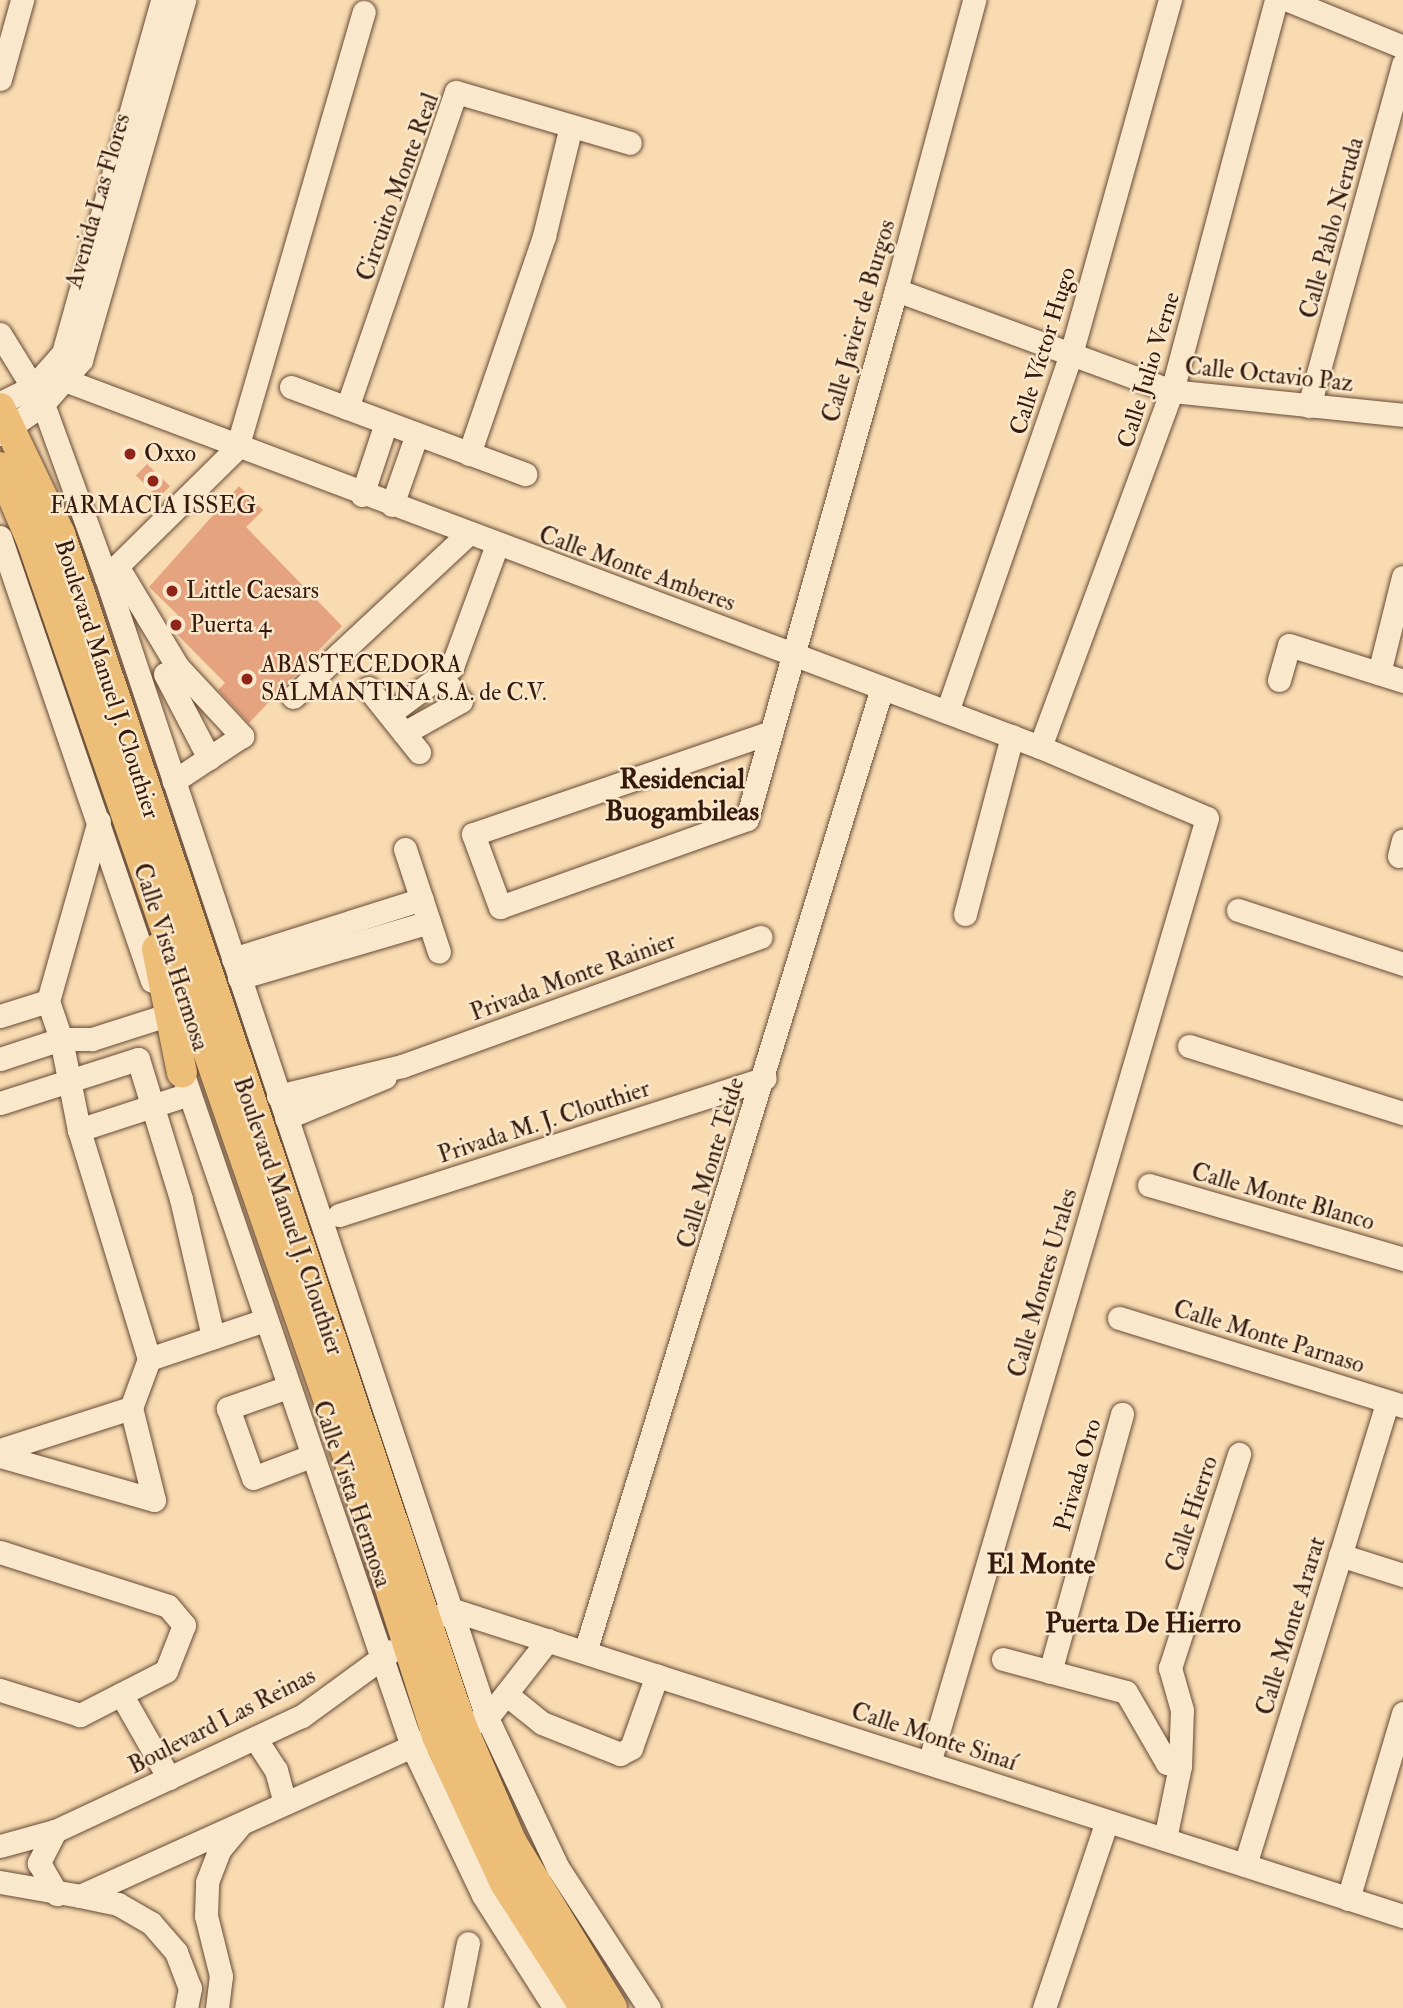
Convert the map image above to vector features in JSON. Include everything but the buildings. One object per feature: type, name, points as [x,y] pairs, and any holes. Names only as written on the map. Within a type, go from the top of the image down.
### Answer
[{"type":"main road","name":"Boulevard Manuel J. Clouthier","points":[[3,418],[60,534],[305,1272],[440,1616],[450,1732],[505,1883],[585,2008]]},
{"type":"main road","name":"Boulevard Manuel J. Clouthier","points":[[0,467],[33,542],[406,1641],[450,1732],[511,1841],[612,2008]]},
{"type":"main road","points":[[149,879],[185,1083]]},
{"type":"street","points":[[0,79],[22,0]]},
{"type":"street","name":"Avenida Las Flores","points":[[3,418],[81,360],[151,74],[162,0]]},
{"type":"street","name":"Avenida Las Flores","points":[[151,74],[184,0]]},
{"type":"street","name":"Calle Javier de Burgos","points":[[771,732],[473,834],[500,907],[747,819],[896,290],[974,0]]},
{"type":"street","name":"Calle Víctor Hugo","points":[[947,712],[1071,354],[1170,0]]},
{"type":"street","name":"Calle Julio Verne","points":[[1040,747],[1172,391],[1276,0]]},
{"type":"street","points":[[1288,0],[1403,47]]},
{"type":"street","points":[[111,571],[237,448],[364,12]]},
{"type":"street","name":"Calle Pablo Neruda","points":[[1309,405],[1403,64]]},
{"type":"street","name":"Circuito Monte Real","points":[[347,408],[456,92],[630,143]]},
{"type":"street","points":[[469,454],[528,285],[571,126]]},
{"type":"street","name":"Calle Octavio Paz","points":[[896,290],[1172,391],[1403,415]]},
{"type":"street","points":[[0,334],[46,387],[111,571],[143,689],[286,1118],[440,1616]]},
{"type":"street","name":"Calle Monte Amberes","points":[[46,387],[237,448],[391,505],[1012,736],[1208,818]]},
{"type":"street","points":[[291,387],[525,474]]},
{"type":"street","points":[[362,495],[386,423]]},
{"type":"street","points":[[391,505],[417,434]]},
{"type":"street","points":[[293,697],[468,534]]},
{"type":"street","name":"Calle Vista Hermosa","points":[[0,537],[99,821],[380,1660],[450,1732],[483,1895],[549,2006]]},
{"type":"street","points":[[389,714],[452,667],[497,545]]},
{"type":"street","points":[[111,571],[171,670],[209,758]]},
{"type":"street","points":[[1379,673],[1403,577]]},
{"type":"street","points":[[1279,680],[1289,645],[1403,681]]},
{"type":"street","points":[[143,689],[171,670]]},
{"type":"street","points":[[171,670],[242,736],[174,781]]},
{"type":"street","points":[[404,733],[461,701],[441,676]]},
{"type":"street","points":[[368,688],[419,751]]},
{"type":"street","name":"Calle Monte Teide","points":[[585,1652],[765,1078],[882,688]]},
{"type":"street","points":[[965,914],[1012,736]]},
{"type":"street","name":"Calle Montes Urales","points":[[929,1763],[1208,818]]},
{"type":"street","points":[[0,1456],[154,1500],[131,1408],[149,1359],[79,1129],[61,1039],[48,1000],[99,821]]},
{"type":"street","points":[[405,849],[439,952]]},
{"type":"street","points":[[236,968],[422,899]]},
{"type":"street","points":[[1238,910],[1403,964]]},
{"type":"street","points":[[236,968],[429,922]]},
{"type":"street","name":"Privada Monte Rainier","points":[[286,1118],[402,1066],[761,937]]},
{"type":"street","points":[[0,1016],[48,1000]]},
{"type":"street","points":[[0,1059],[61,1039],[92,1039],[164,1016]]},
{"type":"street","points":[[1189,1046],[1403,1113]]},
{"type":"street","points":[[0,1103],[138,1059],[153,1105],[213,1337]]},
{"type":"street","name":"Privada Monte Rainier","points":[[278,1096],[402,1066]]},
{"type":"street","name":"Privada M. J. Clouthier","points":[[340,1215],[765,1078]]},
{"type":"street","points":[[79,1129],[153,1105],[185,1083]]},
{"type":"street","name":"Calle Monte Blanco","points":[[1149,1185],[1403,1259]]},
{"type":"street","name":"Calle Monte Parnaso","points":[[1118,1318],[1395,1404]]},
{"type":"street","points":[[149,1359],[265,1320]]},
{"type":"street","points":[[288,1387],[228,1408],[253,1478],[312,1456]]},
{"type":"street","name":"Calle Monte Ararat","points":[[1245,1865],[1340,1555],[1395,1404]]},
{"type":"street","points":[[0,1450],[131,1408]]},
{"type":"street","name":"Privada Oro","points":[[1050,1672],[1122,1414]]},
{"type":"street","name":"Calle Hierro","points":[[1158,1837],[1182,1710],[1170,1668],[1239,1454]]},
{"type":"street","points":[[0,1552],[180,1613],[184,1625],[166,1671],[80,1715],[0,1690]]},
{"type":"street","points":[[1340,1555],[1403,1575]]},
{"type":"street","name":"Calle Monte Sinaí","points":[[440,1616],[548,1640],[1403,1916]]},
{"type":"street","name":"Boulevard Las Reinas","points":[[0,1846],[55,1831],[312,1710],[440,1616]]},
{"type":"street","points":[[80,1896],[450,1732],[506,1694],[548,1640]]},
{"type":"street","points":[[1003,1659],[1126,1692],[1174,1761]]},
{"type":"street","points":[[506,1694],[542,1723],[620,1754],[631,1748],[657,1675]]},
{"type":"street","points":[[121,1694],[170,1778]]},
{"type":"street","points":[[1348,1899],[1403,1713]]},
{"type":"street","points":[[450,1732],[558,1868],[649,2008]]},
{"type":"street","points":[[255,1738],[276,1770],[285,1803]]},
{"type":"street","points":[[1044,2008],[1107,1821]]},
{"type":"street","points":[[217,2008],[221,1976],[206,1916],[208,1882],[219,1850],[241,1823]]},
{"type":"street","points":[[55,1831],[39,1863],[57,1894]]},
{"type":"street","points":[[0,1882],[118,1904],[151,1923],[176,1952],[190,1988],[186,2008]]},
{"type":"street","points":[[455,2008],[468,1943]]},
{"type":"place","name":"Oxxo","points":[[130,454]]},
{"type":"place","name":"FARMACIA ISSEG","points":[[153,481]]},
{"type":"place","name":"Little Caesars","points":[[172,591]]},
{"type":"place","name":"Puerta 4","points":[[176,625]]},
{"type":"place","name":"ABASTECEDORA SALMANTINA S.A. de C.V.","points":[[247,679]]},
{"type":"district","name":"Residencial Buogambileas","points":[[682,796]]},
{"type":"district","name":"El Monte","points":[[1041,1565]]},
{"type":"district","name":"Puerta De Hierro","points":[[1143,1624]]}]
